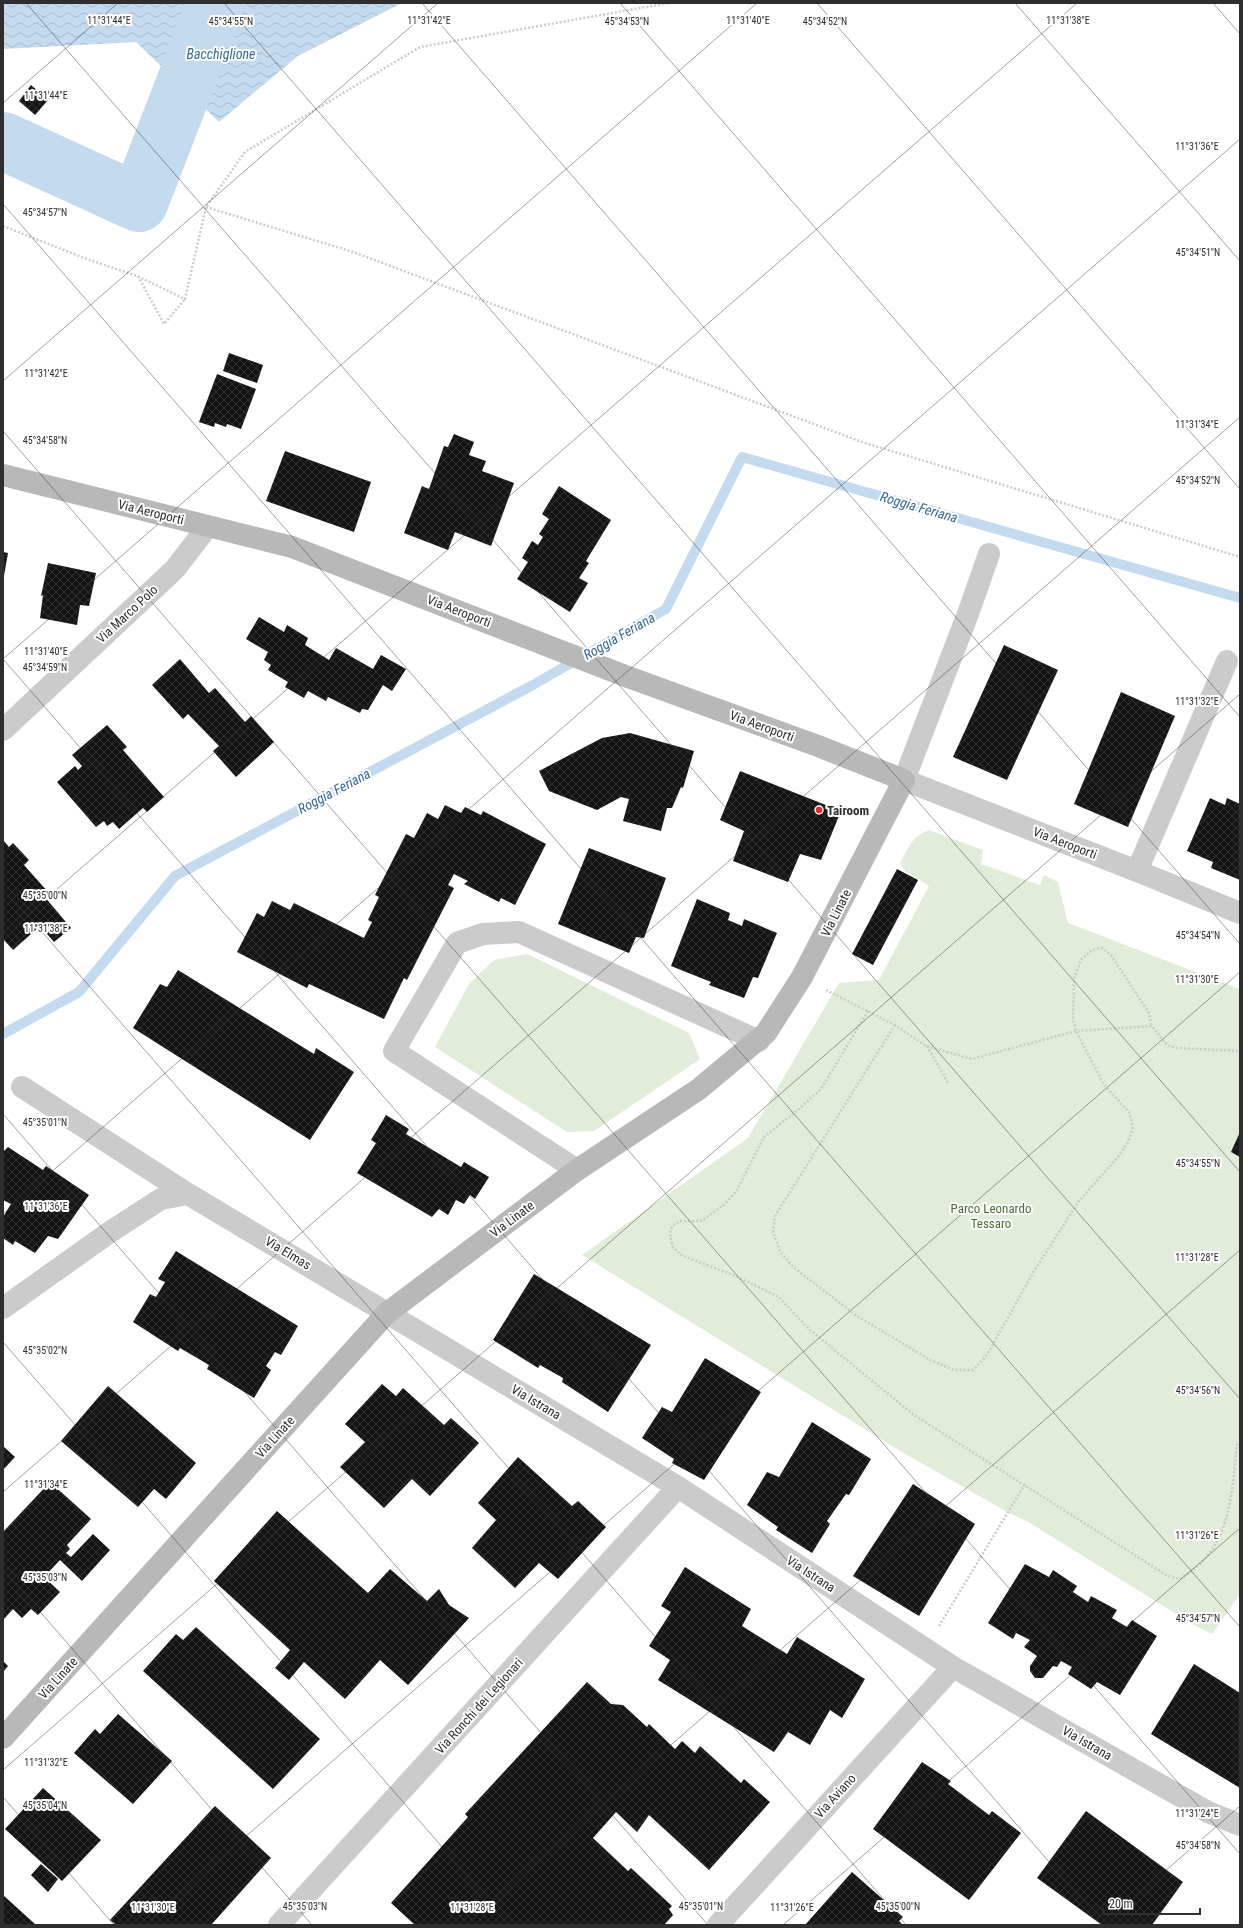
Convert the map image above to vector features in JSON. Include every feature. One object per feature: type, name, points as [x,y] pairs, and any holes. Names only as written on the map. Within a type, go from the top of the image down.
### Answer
[{"type":"street","name":"Via Aeroporti","points":[[3,475],[292,547],[628,677],[818,746],[1240,913]]},
{"type":"street","name":"Via Marco Polo","points":[[3,730],[175,569],[208,526]]},
{"type":"street","points":[[904,780],[969,611],[989,554]]},
{"type":"street","points":[[1137,871],[1227,661]]},
{"type":"street","name":"Via Linate","points":[[3,1738],[387,1313],[577,1170],[699,1089],[766,1033],[802,977],[904,780]]},
{"type":"street","points":[[577,1170],[515,1128],[394,1051],[457,943],[483,934],[519,932],[759,1040]]},
{"type":"street","name":"Via Elmas","points":[[22,1087],[188,1194],[387,1313]]},
{"type":"street","points":[[3,1308],[110,1232],[162,1199],[188,1194]]},
{"type":"street","name":"Via Istrana","points":[[387,1313],[678,1487],[953,1667],[1208,1812],[1240,1825]]},
{"type":"street","name":"Via Ronchi dei Legionari","points":[[279,1925],[678,1487]]},
{"type":"street","name":"Via Aviano","points":[[718,1925],[953,1667]]},
{"type":"path","points":[[137,276],[164,324],[185,299],[206,207],[245,152],[420,47],[669,3]]},
{"type":"path","points":[[206,207],[353,252],[862,442],[1240,557]]},
{"type":"path","points":[[3,226],[84,258],[137,276],[185,299]]},
{"type":"path","points":[[895,1025],[775,1216],[772,1232],[780,1251],[793,1267],[857,1316],[930,1360],[954,1370],[973,1370],[987,1355],[1034,1271],[1079,1201],[1118,1157],[1128,1142],[1133,1127],[1129,1112],[1104,1086],[1076,1031],[1073,1020],[1074,979],[1081,960],[1092,950],[1102,948],[1111,955],[1149,1013],[1152,1026],[1167,1045],[1177,1048],[1240,1051]]},
{"type":"path","points":[[802,977],[895,1025],[926,1046],[972,1058],[1076,1031],[1152,1026]]},
{"type":"path","points":[[868,1011],[820,1089],[799,1109],[764,1137],[733,1195],[725,1204],[701,1221],[680,1221],[672,1226],[670,1233],[672,1246],[681,1254],[733,1275],[779,1297],[810,1330],[914,1415],[1025,1484],[1166,1575],[1179,1579],[1194,1571],[1215,1547],[1226,1524],[1237,1445],[1240,1442]]},
{"type":"path","points":[[926,1046],[948,1083]]},
{"type":"path","points":[[925,1648],[1025,1484]]},
{"type":"green space","name":"Parco Leonardo Tessaro","points":[[929,830],[983,850],[981,864],[1040,885],[1044,875],[1058,882],[1068,923],[1240,989],[1240,1594],[1212,1634],[1194,1625],[1030,1523],[1009,1513],[902,1452],[582,1255],[748,1138],[839,983],[879,980],[929,886],[906,872],[900,863],[914,839]]},
{"type":"green space","points":[[527,954],[689,1033],[700,1059],[594,1131],[567,1132],[435,1047],[469,984],[494,960]]},
{"type":"water","name":"Bacchiglione","points":[[3,3],[400,4],[298,56],[219,122],[136,42],[3,49]]},
{"type":"building","points":[[31,85],[48,100],[35,115],[19,101]]},
{"type":"building","points":[[229,353],[263,365],[257,383],[223,371]]},
{"type":"building","points":[[217,374],[256,389],[241,429],[227,424],[226,427],[215,423],[214,427],[199,422]]},
{"type":"building","points":[[454,434],[474,442],[469,455],[486,461],[482,471],[514,483],[491,546],[455,532],[448,550],[404,533],[422,486],[429,489],[444,446],[448,447]]},
{"type":"building","points":[[285,451],[371,482],[354,532],[266,501]]},
{"type":"building","points":[[559,486],[611,520],[586,561],[589,563],[579,578],[588,583],[570,612],[517,579],[528,562],[522,558],[532,541],[538,545],[543,537],[539,534],[549,519],[542,514]]},
{"type":"building","points":[[3,552],[8,553],[4,576],[3,576]]},
{"type":"building","points":[[48,563],[96,573],[89,606],[80,605],[77,625],[40,618],[43,595],[41,596]]},
{"type":"building","points":[[259,617],[284,632],[287,625],[308,638],[305,645],[329,660],[336,648],[373,669],[381,655],[406,669],[392,691],[383,685],[368,710],[362,709],[360,713],[328,697],[326,701],[308,691],[304,698],[285,687],[288,682],[268,670],[271,665],[264,660],[268,652],[246,639]]},
{"type":"building","points":[[1004,645],[1058,670],[1007,780],[953,757]]},
{"type":"building","points":[[180,659],[209,693],[215,688],[245,722],[251,716],[274,742],[236,777],[213,751],[219,746],[188,714],[183,719],[152,685]]},
{"type":"building","points":[[1121,692],[1175,716],[1128,827],[1074,804]]},
{"type":"building","points":[[107,725],[127,747],[123,750],[164,797],[147,812],[143,808],[119,829],[113,822],[107,826],[104,821],[96,827],[57,782],[75,766],[78,770],[82,766],[72,755]]},
{"type":"building","points":[[630,733],[694,751],[683,788],[681,787],[672,808],[667,808],[661,831],[623,821],[629,799],[621,797],[597,810],[549,791],[539,771],[602,738]]},
{"type":"building","points":[[740,771],[841,811],[821,860],[800,854],[788,882],[733,861],[744,831],[720,820]]},
{"type":"building","points":[[1210,798],[1225,805],[1227,798],[1240,804],[1240,880],[1211,868],[1213,862],[1187,851]]},
{"type":"building","points":[[445,805],[461,813],[465,807],[481,815],[483,811],[546,844],[515,905],[501,898],[499,902],[464,884],[468,881],[454,874],[448,885],[454,888],[407,980],[404,978],[384,1019],[309,984],[307,988],[237,952],[257,913],[264,917],[272,901],[290,910],[294,903],[364,938],[372,922],[368,920],[379,897],[375,895],[406,834],[414,838],[427,813],[438,819]]},
{"type":"building","points":[[3,840],[9,847],[13,843],[29,860],[24,865],[48,892],[44,896],[71,928],[54,942],[40,926],[13,950],[3,939]]},
{"type":"building","points":[[589,848],[666,878],[644,938],[636,937],[629,953],[558,924]]},
{"type":"building","points":[[897,869],[918,880],[873,965],[852,954]]},
{"type":"building","points":[[697,899],[730,913],[728,920],[742,926],[744,919],[777,933],[758,978],[753,977],[744,998],[709,985],[711,982],[671,966]]},
{"type":"building","points":[[178,970],[314,1054],[316,1048],[354,1072],[310,1140],[133,1028],[160,984],[167,987]]},
{"type":"building","points":[[386,1115],[409,1129],[406,1134],[461,1167],[464,1162],[489,1177],[475,1199],[470,1195],[464,1204],[456,1200],[448,1215],[439,1209],[432,1217],[357,1173],[376,1143],[371,1140]]},
{"type":"building","points":[[1240,1132],[1240,1157],[1231,1152]]},
{"type":"building","points":[[8,1147],[43,1170],[46,1166],[89,1195],[58,1239],[48,1236],[35,1253],[15,1241],[13,1245],[3,1238],[3,1217],[11,1204],[3,1200],[3,1150],[4,1151]]},
{"type":"building","points":[[176,1251],[298,1326],[281,1355],[275,1352],[266,1366],[271,1370],[254,1398],[207,1369],[209,1365],[180,1348],[178,1351],[133,1322],[150,1294],[156,1297],[165,1282],[158,1279]]},
{"type":"building","points":[[534,1274],[651,1345],[608,1412],[562,1382],[563,1378],[540,1365],[538,1368],[493,1340]]},
{"type":"building","points":[[705,1358],[761,1392],[704,1480],[672,1463],[674,1459],[642,1438],[662,1407],[672,1412]]},
{"type":"building","points":[[382,1384],[396,1396],[403,1388],[444,1425],[451,1418],[479,1443],[430,1496],[412,1479],[384,1508],[340,1467],[365,1442],[345,1424]]},
{"type":"building","points":[[108,1386],[196,1463],[166,1499],[154,1489],[138,1507],[61,1441]]},
{"type":"building","points":[[812,1422],[871,1459],[849,1495],[846,1494],[827,1521],[830,1524],[812,1553],[776,1530],[778,1527],[747,1505],[767,1472],[779,1477]]},
{"type":"building","points":[[3,1446],[15,1457],[3,1470]]},
{"type":"building","points":[[518,1457],[572,1506],[578,1501],[606,1527],[558,1579],[539,1563],[515,1588],[472,1548],[496,1520],[478,1503]]},
{"type":"building","points":[[50,1482],[91,1519],[67,1545],[70,1549],[66,1553],[71,1557],[93,1534],[110,1550],[82,1581],[60,1560],[44,1577],[60,1592],[38,1615],[31,1609],[22,1618],[13,1609],[3,1620],[3,1532]]},
{"type":"building","points":[[913,1484],[975,1524],[919,1616],[853,1576]]},
{"type":"building","points":[[277,1511],[368,1593],[390,1569],[427,1601],[439,1589],[449,1605],[469,1618],[408,1685],[380,1660],[345,1699],[304,1662],[289,1680],[275,1668],[290,1650],[214,1581]]},
{"type":"building","points":[[1025,1564],[1049,1577],[1053,1570],[1077,1586],[1073,1592],[1088,1602],[1091,1596],[1117,1610],[1112,1618],[1127,1627],[1132,1620],[1157,1636],[1120,1695],[1097,1682],[1091,1689],[1068,1674],[1072,1667],[1061,1661],[1057,1667],[1053,1666],[1043,1678],[1035,1678],[1030,1671],[1030,1666],[1037,1656],[1024,1647],[1030,1640],[1016,1633],[1013,1639],[988,1623]]},
{"type":"building","points":[[685,1567],[751,1609],[742,1626],[787,1654],[797,1637],[865,1679],[842,1718],[830,1710],[810,1745],[788,1732],[774,1752],[658,1680],[670,1660],[649,1646],[671,1612],[661,1606]]},
{"type":"building","points":[[196,1627],[320,1739],[273,1789],[143,1671],[176,1634],[183,1640]]},
{"type":"building","points":[[3,1661],[8,1666],[3,1672]]},
{"type":"building","points":[[1194,1664],[1240,1693],[1240,1788],[1151,1734]]},
{"type":"building","points":[[587,1682],[611,1704],[623,1705],[647,1727],[649,1724],[675,1749],[682,1741],[695,1753],[700,1746],[741,1783],[744,1779],[770,1802],[709,1870],[649,1815],[637,1832],[616,1812],[593,1838],[628,1871],[631,1868],[672,1906],[669,1909],[673,1915],[664,1925],[415,1925],[391,1903],[468,1817],[465,1814]]},
{"type":"building","points":[[118,1714],[172,1761],[133,1804],[74,1753],[95,1729],[100,1734]]},
{"type":"building","points":[[922,1762],[951,1781],[948,1784],[989,1815],[992,1811],[1021,1833],[969,1900],[873,1829]]},
{"type":"building","points":[[43,1788],[101,1840],[62,1881],[5,1829]]},
{"type":"building","points":[[215,1806],[271,1858],[211,1925],[116,1925],[110,1920]]},
{"type":"building","points":[[1086,1811],[1183,1882],[1152,1925],[1102,1925],[1037,1878]]},
{"type":"building","points":[[41,1864],[58,1879],[48,1892],[31,1875]]},
{"type":"building","points":[[852,1872],[903,1917],[899,1921],[903,1925],[805,1925]]},
{"type":"building","points":[[3,1895],[36,1925],[3,1925]]},
{"type":"waterway","points":[[3,141],[139,203],[216,3]]},
{"type":"waterway","name":"Roggia Feriana","points":[[3,1034],[79,992],[175,876],[531,686],[666,609],[742,457],[1240,598]]},
{"type":"place","name":"Tairoom","points":[[819,810]]}]
